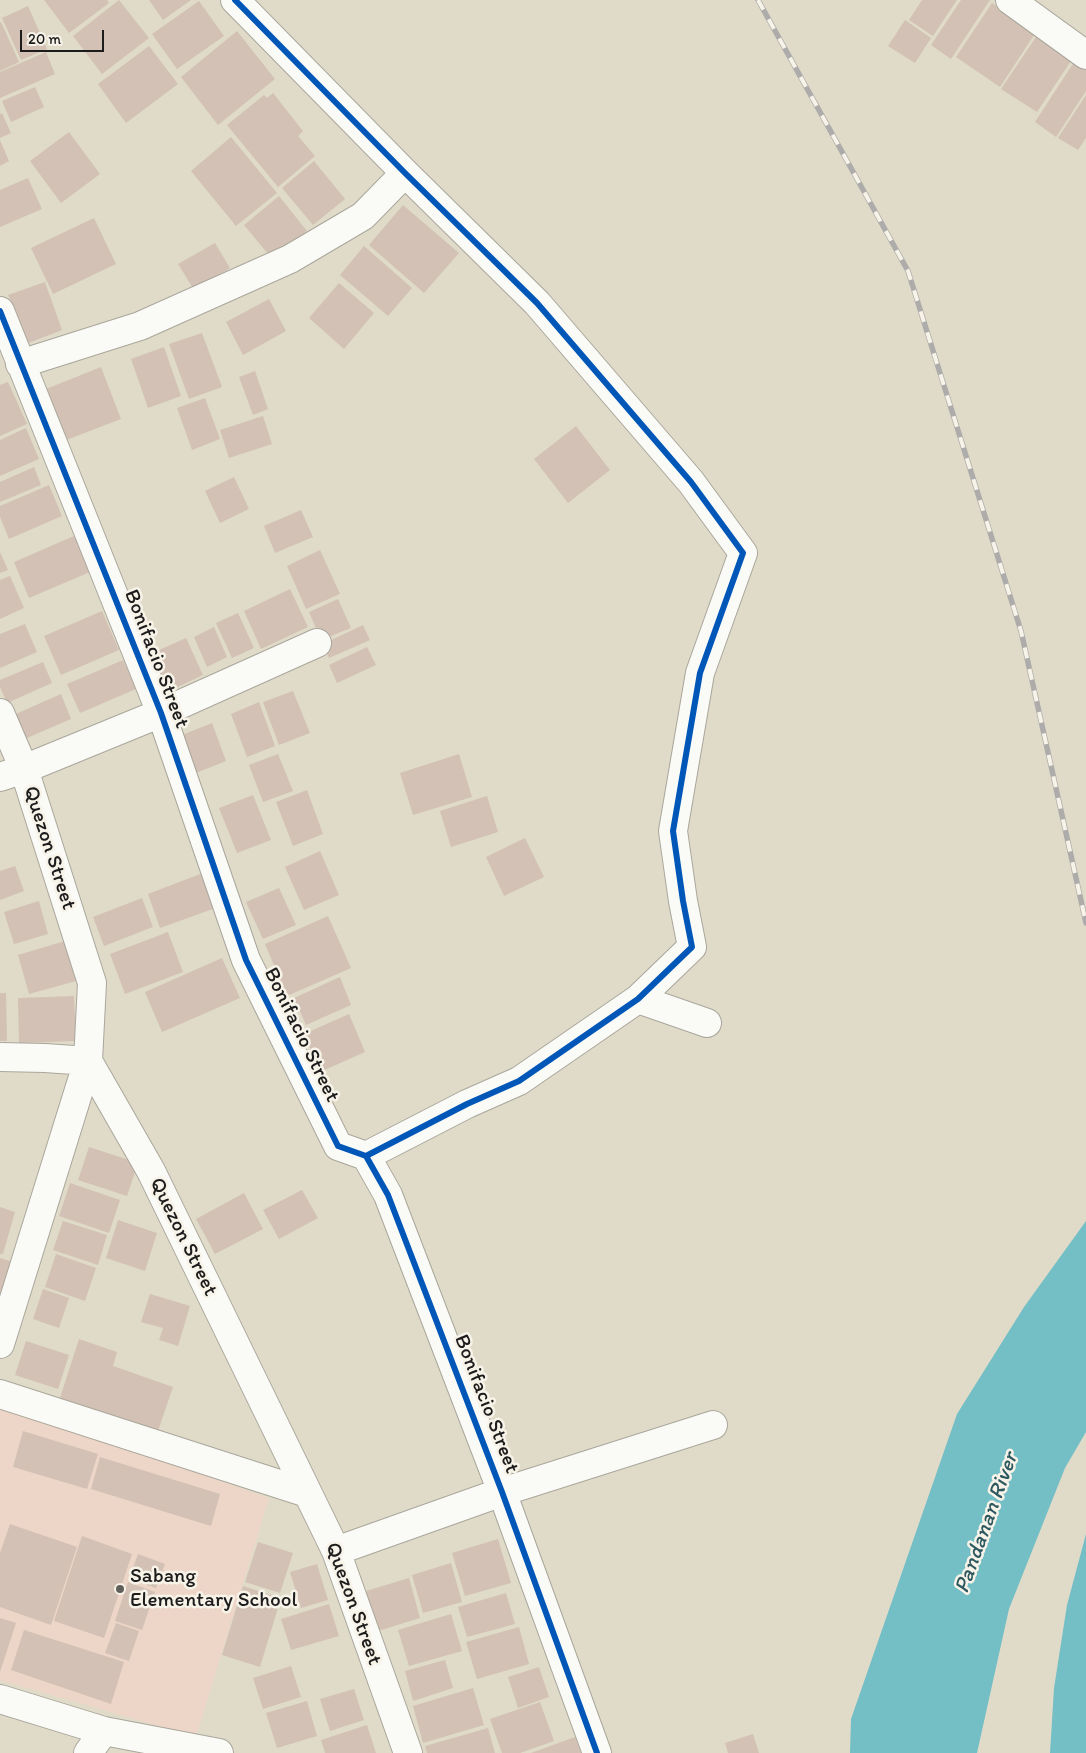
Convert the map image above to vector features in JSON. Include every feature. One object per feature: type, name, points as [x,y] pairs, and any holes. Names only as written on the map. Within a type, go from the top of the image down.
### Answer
[{"type":"street","points":[[235,0],[405,174],[537,303],[691,482],[743,553],[700,674],[673,831],[692,947],[638,999],[519,1081],[467,1104],[366,1156]]},
{"type":"street","points":[[1010,0],[1086,55]]},
{"type":"street","points":[[20,364],[140,326],[290,259],[363,216],[405,174]]},
{"type":"street","name":"Bonifacio Street","points":[[0,311],[161,713],[246,960],[338,1146],[366,1156],[388,1195],[502,1492],[597,1753]]},
{"type":"street","points":[[12,773],[161,713],[317,643]]},
{"type":"street","name":"Quezon Street","points":[[0,713],[12,773],[92,983],[88,1061],[151,1171],[336,1551],[408,1753]]},
{"type":"street","points":[[638,999],[707,1023]]},
{"type":"street","points":[[0,1057],[88,1061],[0,1344]]},
{"type":"street","points":[[0,1394],[307,1494]]},
{"type":"street","points":[[336,1551],[502,1492],[714,1425]]},
{"type":"street","points":[[0,1699],[104,1731],[219,1753]]},
{"type":"street","points":[[88,1753],[104,1731]]},
{"type":"shaded area","name":"Sabang Elementary School","points":[[0,1404],[269,1498],[196,1737],[0,1680]]},
{"type":"water","name":"Pandanan River","points":[[1086,1221],[1086,1432],[1065,1468],[1009,1609],[977,1753],[850,1753],[851,1719],[957,1414],[1024,1307]]},
{"type":"water","points":[[1086,1534],[1086,1753],[1050,1753],[1054,1688],[1067,1605]]},
{"type":"building","points":[[44,0],[107,0],[109,3],[69,33]]},
{"type":"building","points":[[119,0],[149,38],[102,74],[73,36]]},
{"type":"building","points":[[149,0],[191,0],[163,20]]},
{"type":"building","points":[[922,0],[957,0],[933,36],[909,20]]},
{"type":"building","points":[[961,0],[990,0],[951,59],[931,45]]},
{"type":"building","points":[[199,1],[224,36],[177,69],[152,34]]},
{"type":"building","points":[[992,3],[1036,32],[1000,87],[956,57]]},
{"type":"building","points":[[28,6],[47,49],[21,60],[2,18]]},
{"type":"building","points":[[905,20],[931,38],[915,63],[888,46]]},
{"type":"building","points":[[0,23],[19,62],[0,71]]},
{"type":"building","points":[[237,31],[275,79],[218,125],[181,77]]},
{"type":"building","points":[[1038,34],[1073,58],[1037,112],[1001,89]]},
{"type":"building","points":[[149,46],[178,84],[126,123],[98,84]]},
{"type":"building","points":[[46,52],[55,74],[0,98],[0,72]]},
{"type":"building","points":[[1076,59],[1086,66],[1086,91],[1056,137],[1035,122]]},
{"type":"building","points":[[35,87],[44,107],[11,122],[2,101]]},
{"type":"building","points":[[273,93],[303,131],[298,136],[315,156],[278,187],[227,125],[264,95],[267,98]]},
{"type":"building","points":[[1086,95],[1086,138],[1078,150],[1058,138]]},
{"type":"building","points":[[2,113],[11,133],[0,138],[0,114]]},
{"type":"building","points":[[69,132],[100,174],[61,203],[30,161]]},
{"type":"building","points":[[231,137],[277,193],[236,226],[191,171]]},
{"type":"building","points":[[0,140],[9,161],[0,166]]},
{"type":"building","points":[[314,161],[345,199],[313,225],[282,188]]},
{"type":"building","points":[[28,178],[42,209],[0,227],[0,190]]},
{"type":"building","points":[[279,196],[307,231],[273,260],[244,225]]},
{"type":"building","points":[[403,205],[459,253],[424,293],[369,245]]},
{"type":"building","points":[[94,218],[116,264],[53,294],[31,248]]},
{"type":"building","points":[[215,243],[230,268],[194,290],[178,264]]},
{"type":"building","points":[[364,246],[412,288],[388,316],[340,275]]},
{"type":"building","points":[[45,282],[62,330],[26,344],[8,295]]},
{"type":"building","points":[[339,283],[374,313],[344,349],[309,318]]},
{"type":"building","points":[[269,299],[286,331],[243,355],[226,322]]},
{"type":"building","points":[[202,333],[222,387],[189,399],[169,344]]},
{"type":"building","points":[[164,347],[181,396],[148,408],[131,359]]},
{"type":"building","points":[[101,367],[121,419],[61,442],[41,391]]},
{"type":"building","points":[[255,371],[268,409],[253,415],[239,377]]},
{"type":"building","points":[[8,382],[27,424],[0,436],[0,385]]},
{"type":"building","points":[[205,398],[220,439],[192,450],[177,408]]},
{"type":"building","points":[[263,416],[272,444],[229,458],[220,430]]},
{"type":"building","points":[[576,426],[610,470],[568,503],[534,459]]},
{"type":"building","points":[[26,428],[39,459],[0,476],[0,440]]},
{"type":"building","points":[[34,467],[41,485],[0,502],[0,482]]},
{"type":"building","points":[[234,477],[249,509],[220,523],[205,491]]},
{"type":"building","points":[[49,485],[62,516],[9,539],[0,517],[0,506]]},
{"type":"building","points":[[301,510],[313,537],[275,553],[264,526]]},
{"type":"building","points":[[74,536],[90,572],[29,598],[14,562]]},
{"type":"building","points":[[320,550],[340,594],[306,609],[287,566]]},
{"type":"building","points":[[0,552],[8,570],[0,573]]},
{"type":"building","points":[[10,576],[24,608],[0,619],[0,580]]},
{"type":"building","points":[[290,589],[308,627],[261,649],[244,611]]},
{"type":"building","points":[[338,599],[351,628],[321,640],[309,612]]},
{"type":"building","points":[[102,611],[119,650],[61,675],[44,636]]},
{"type":"building","points":[[238,613],[254,648],[232,658],[216,623]]},
{"type":"building","points":[[25,624],[37,652],[0,668],[0,634]]},
{"type":"building","points":[[363,625],[370,640],[329,658],[323,644]]},
{"type":"building","points":[[214,627],[227,657],[207,667],[194,637]]},
{"type":"building","points":[[186,638],[203,675],[167,692],[150,654]]},
{"type":"building","points":[[367,647],[376,665],[337,683],[329,665]]},
{"type":"building","points":[[123,660],[136,689],[80,713],[67,684]]},
{"type":"building","points":[[43,662],[52,683],[7,703],[0,687],[0,680]]},
{"type":"building","points":[[293,691],[310,733],[279,745],[263,702]]},
{"type":"building","points":[[61,694],[71,719],[20,741],[9,717]]},
{"type":"building","points":[[259,702],[275,746],[247,757],[231,714]]},
{"type":"building","points":[[212,723],[226,761],[196,773],[182,735]]},
{"type":"building","points":[[278,754],[293,791],[263,802],[249,765]]},
{"type":"building","points":[[459,754],[472,797],[413,815],[400,773]]},
{"type":"building","points":[[307,790],[323,834],[293,846],[276,802]]},
{"type":"building","points":[[253,795],[271,840],[237,853],[219,808]]},
{"type":"building","points":[[487,796],[498,832],[451,847],[440,811]]},
{"type":"building","points":[[525,838],[544,877],[504,896],[486,857]]},
{"type":"building","points":[[320,851],[339,895],[304,910],[285,867]]},
{"type":"building","points":[[15,866],[24,891],[0,900],[0,871]]},
{"type":"building","points":[[208,871],[221,906],[160,928],[148,894]]},
{"type":"building","points":[[279,888],[296,925],[263,939],[246,902]]},
{"type":"building","points":[[142,898],[153,927],[104,946],[93,917]]},
{"type":"building","points":[[39,901],[48,934],[14,944],[4,912]]},
{"type":"building","points":[[328,916],[351,968],[287,996],[265,944]]},
{"type":"building","points":[[168,932],[183,972],[125,994],[110,954]]},
{"type":"building","points":[[65,941],[76,981],[29,994],[18,955]]},
{"type":"building","points":[[222,958],[240,998],[162,1032],[145,992]]},
{"type":"building","points":[[340,977],[351,1005],[306,1025],[294,998]]},
{"type":"building","points":[[0,993],[6,993],[7,1041],[0,1041]]},
{"type":"building","points":[[74,996],[76,1041],[19,1043],[18,998]]},
{"type":"building","points":[[349,1014],[365,1052],[320,1072],[304,1034]]},
{"type":"building","points":[[89,1147],[138,1163],[127,1196],[78,1180]]},
{"type":"building","points":[[70,1183],[120,1200],[109,1233],[59,1216]]},
{"type":"building","points":[[302,1190],[318,1218],[279,1239],[263,1210]]},
{"type":"building","points":[[244,1193],[263,1229],[215,1254],[196,1219]]},
{"type":"building","points":[[0,1207],[15,1212],[3,1254],[0,1254]]},
{"type":"building","points":[[118,1220],[157,1233],[145,1271],[106,1258]]},
{"type":"building","points":[[63,1221],[107,1235],[98,1265],[53,1250]]},
{"type":"building","points":[[56,1254],[96,1268],[85,1301],[45,1287]]},
{"type":"building","points":[[0,1258],[20,1264],[0,1300]]},
{"type":"building","points":[[43,1289],[69,1298],[59,1328],[33,1319]]},
{"type":"building","points":[[150,1294],[190,1306],[178,1346],[159,1340],[163,1328],[141,1322]]},
{"type":"building","points":[[79,1339],[117,1352],[113,1366],[173,1387],[158,1431],[60,1398]]},
{"type":"building","points":[[26,1341],[69,1355],[58,1389],[15,1375]]},
{"type":"building","points":[[23,1431],[98,1454],[87,1489],[13,1467]]},
{"type":"building","points":[[100,1457],[220,1494],[211,1526],[91,1489]]},
{"type":"building","points":[[10,1524],[77,1547],[51,1625],[0,1607],[0,1553]]},
{"type":"building","points":[[82,1536],[132,1554],[104,1638],[54,1621]]},
{"type":"building","points":[[498,1539],[511,1583],[465,1596],[452,1553]]},
{"type":"building","points":[[258,1542],[293,1553],[280,1593],[245,1582]]},
{"type":"building","points":[[138,1554],[165,1564],[156,1588],[129,1579]]},
{"type":"building","points":[[451,1563],[462,1602],[423,1613],[412,1575]]},
{"type":"building","points":[[317,1564],[328,1600],[301,1608],[290,1572]]},
{"type":"building","points":[[409,1578],[420,1618],[378,1631],[366,1591]]},
{"type":"building","points":[[128,1582],[155,1592],[142,1630],[115,1621]]},
{"type":"building","points":[[243,1586],[281,1598],[260,1667],[222,1655]]},
{"type":"building","points":[[506,1593],[515,1624],[467,1637],[458,1607]]},
{"type":"building","points":[[329,1604],[339,1636],[291,1650],[281,1619]]},
{"type":"building","points":[[451,1614],[462,1651],[409,1666],[398,1630]]},
{"type":"building","points":[[0,1618],[16,1623],[0,1672]]},
{"type":"building","points":[[116,1623],[139,1631],[129,1661],[105,1653]]},
{"type":"building","points":[[519,1627],[529,1664],[477,1679],[466,1642]]},
{"type":"building","points":[[24,1630],[124,1662],[111,1704],[11,1670]]},
{"type":"building","points":[[445,1660],[453,1688],[413,1701],[405,1671]]},
{"type":"building","points":[[291,1666],[301,1697],[263,1709],[253,1678]]},
{"type":"building","points":[[539,1667],[549,1697],[518,1708],[508,1677]]},
{"type":"building","points":[[473,1688],[484,1725],[423,1743],[413,1706]]},
{"type":"building","points":[[354,1689],[364,1720],[330,1731],[320,1699]]},
{"type":"building","points":[[307,1701],[317,1736],[277,1748],[266,1713]]},
{"type":"building","points":[[540,1702],[554,1741],[520,1753],[502,1753],[490,1719]]},
{"type":"building","points":[[367,1725],[376,1753],[325,1753],[321,1740]]},
{"type":"building","points":[[488,1728],[495,1753],[427,1753],[425,1746]]},
{"type":"building","points":[[753,1734],[759,1753],[728,1753],[725,1743]]},
{"type":"building","points":[[575,1737],[581,1753],[531,1753]]},
{"type":"railway","points":[[758,0],[908,271],[1021,631],[1086,923]]},
{"type":"cycle path","points":[[235,0],[405,173],[537,303],[691,482],[743,553],[700,673],[673,831],[692,947],[638,999],[519,1081],[467,1104],[366,1156]]},
{"type":"cycle path","points":[[0,311],[161,713],[246,960],[338,1146],[366,1156],[388,1195],[502,1492],[597,1753]]},
{"type":"place","name":"Sabang Elementary School","points":[[120,1589]]}]
